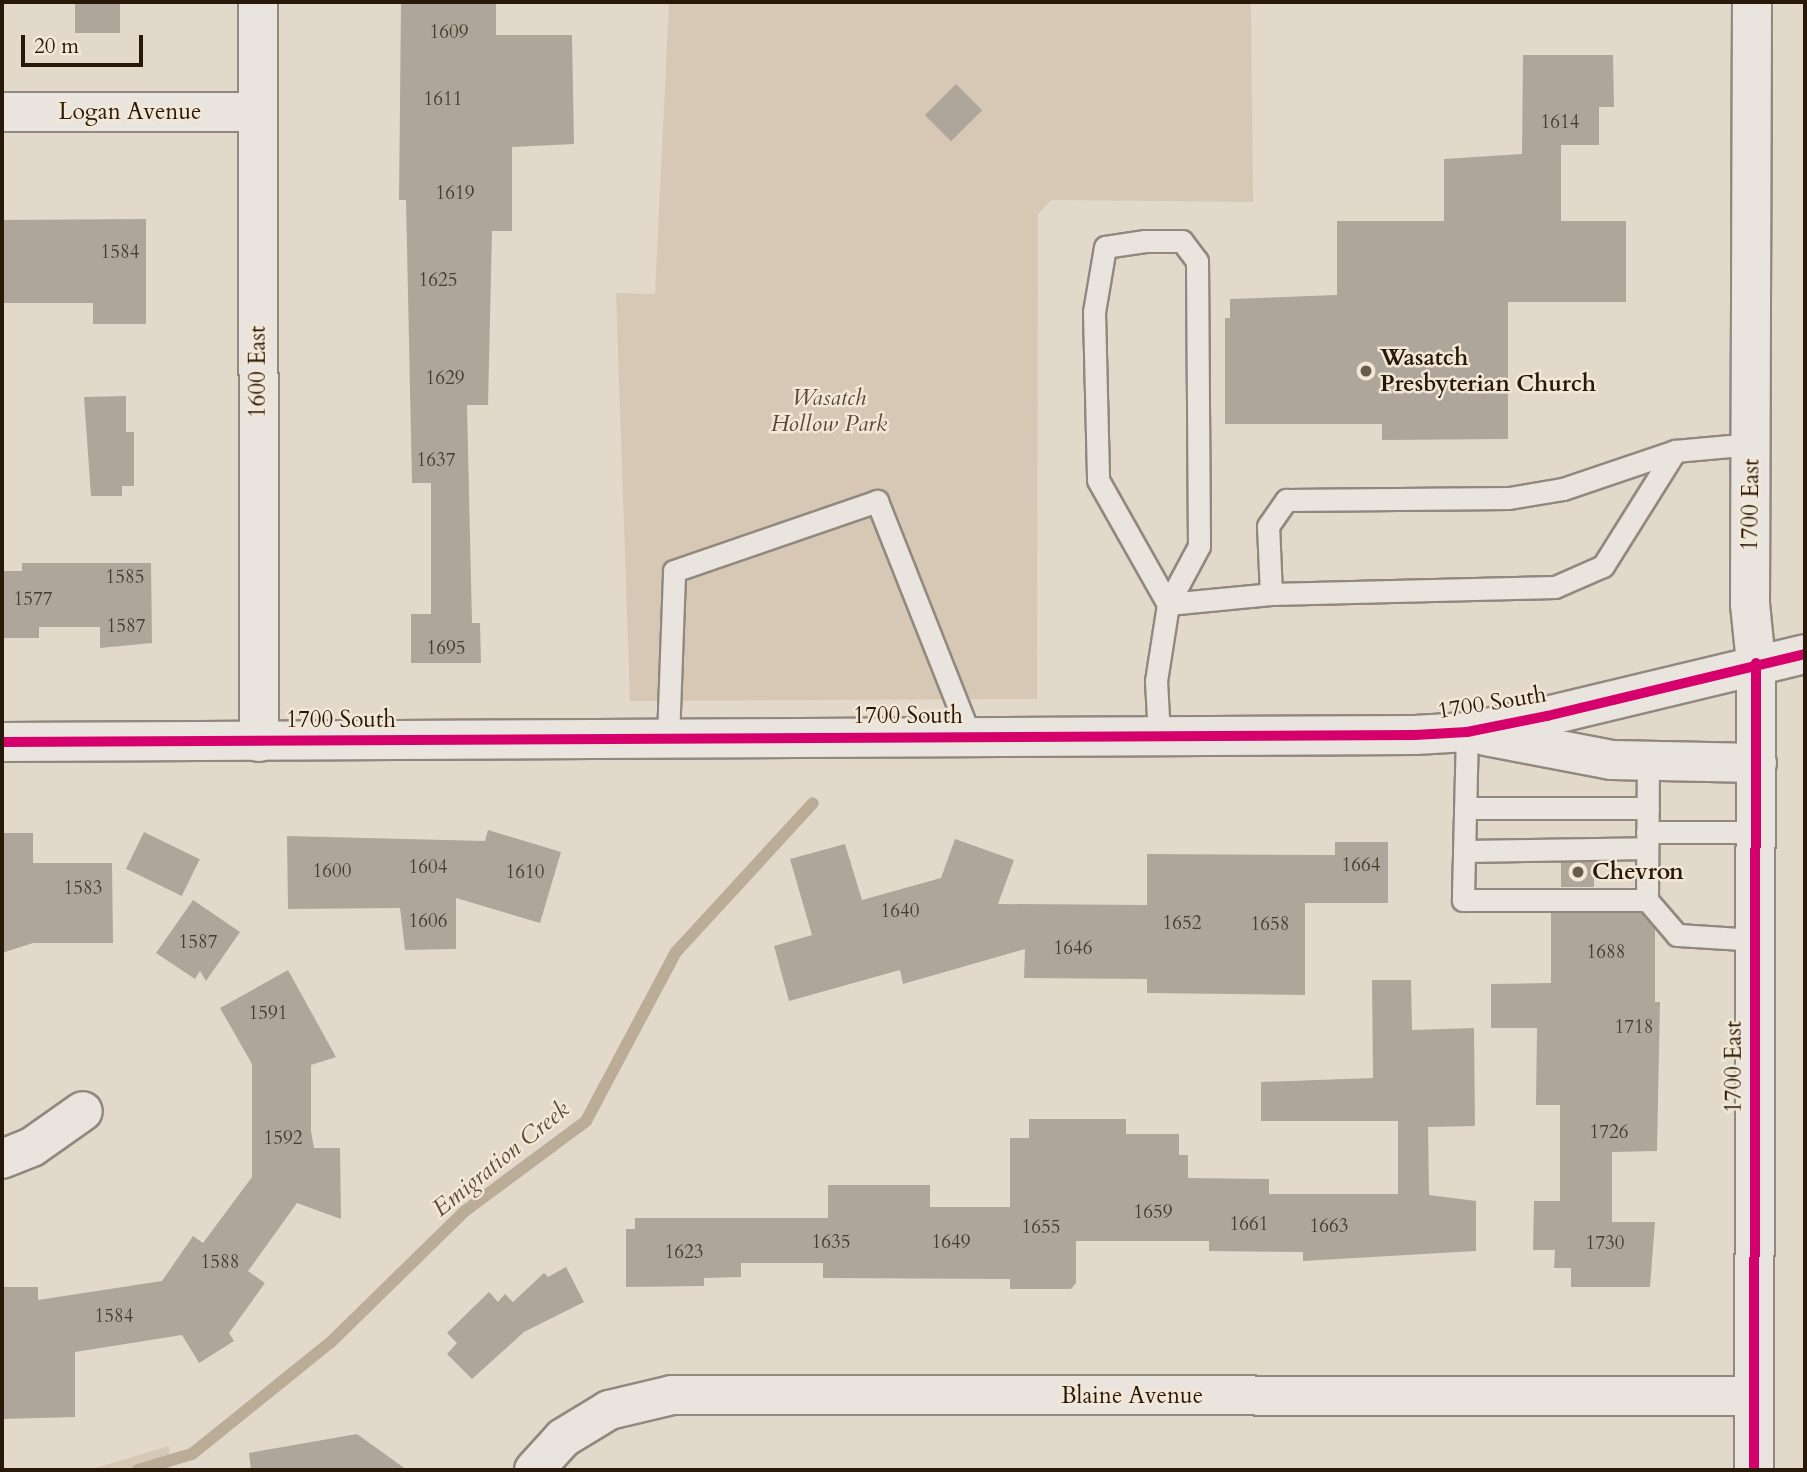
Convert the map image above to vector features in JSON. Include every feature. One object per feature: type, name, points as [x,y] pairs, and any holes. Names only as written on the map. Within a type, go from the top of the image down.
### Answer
[{"type":"street","name":"1600 East","points":[[258,2],[259,742]]},
{"type":"street","name":"1700 East","points":[[1752,2],[1750,604],[1756,663],[1757,763],[1754,1470]]},
{"type":"street","name":"Logan Avenue","points":[[2,111],[258,112]]},
{"type":"street","name":"1700 South","points":[[2,742],[1467,732],[1756,663],[1805,654]]},
{"type":"street","points":[[1467,732],[1612,760],[1757,763]]},
{"type":"street","points":[[2,1159],[32,1146],[83,1111]]},
{"type":"street","name":"Blaine Avenue","points":[[534,1470],[562,1438],[609,1410],[672,1395],[1754,1396]]},
{"type":"lane","points":[[1158,736],[1156,681],[1168,604],[1199,546],[1197,261],[1182,241],[1145,241],[1105,247],[1094,312],[1098,480],[1168,604]]},
{"type":"lane","points":[[1271,594],[1268,526],[1286,500],[1509,498],[1563,489],[1675,451],[1752,444]]},
{"type":"lane","points":[[1168,604],[1271,594],[1555,587],[1603,566],[1675,451]]},
{"type":"lane","points":[[668,738],[674,571],[877,501],[970,736]]},
{"type":"lane","points":[[1467,732],[1463,900],[1647,900]]},
{"type":"lane","points":[[1648,761],[1647,900],[1676,935],[1756,940]]},
{"type":"lane","points":[[1465,808],[1648,808]]},
{"type":"lane","points":[[1464,851],[1756,832]]},
{"type":"green space","name":"Wasatch Hollow Park","points":[[669,2],[1251,2],[1253,202],[1051,200],[1038,214],[1037,699],[630,701],[616,293],[655,294]]},
{"type":"green space","points":[[169,1446],[169,1470],[89,1470]]},
{"type":"building","points":[[75,2],[120,2],[120,33],[75,33]]},
{"type":"building","points":[[401,2],[496,2],[496,35],[572,35],[574,144],[512,147],[512,231],[492,231],[488,405],[467,405],[472,623],[480,623],[481,663],[411,663],[411,614],[431,614],[431,483],[412,483],[406,200],[399,200]]},
{"type":"building","name":"Wasatch Presbyterian Church","points":[[1523,55],[1613,55],[1614,107],[1599,107],[1599,145],[1561,145],[1561,221],[1626,221],[1626,302],[1508,302],[1508,439],[1382,440],[1382,424],[1225,424],[1225,318],[1230,318],[1230,299],[1337,295],[1337,221],[1444,221],[1444,159],[1522,154]]},
{"type":"building","points":[[956,84],[982,110],[951,141],[925,115]]},
{"type":"building","points":[[146,219],[146,324],[93,324],[93,303],[2,303],[2,220]]},
{"type":"building","points":[[126,396],[126,432],[134,432],[134,486],[122,486],[122,496],[91,496],[84,397]]},
{"type":"building","points":[[22,563],[151,563],[152,643],[100,648],[100,627],[39,627],[39,638],[2,638],[2,571],[22,571]]},
{"type":"building","points":[[488,830],[561,852],[540,923],[456,898],[456,949],[405,950],[400,908],[288,909],[287,836],[485,841]]},
{"type":"building","points":[[144,832],[200,859],[182,896],[126,869]]},
{"type":"building","points":[[2,833],[33,833],[33,863],[112,863],[113,943],[33,943],[2,953]]},
{"type":"building","points":[[955,839],[1014,860],[998,904],[1147,905],[1147,854],[1335,855],[1335,842],[1388,842],[1388,903],[1305,903],[1305,995],[1147,993],[1147,979],[1024,978],[1025,949],[903,984],[900,970],[789,1001],[774,946],[812,935],[790,859],[845,844],[862,900],[941,878]]},
{"type":"building","points":[[1561,862],[1594,862],[1594,887],[1561,887]]},
{"type":"building","points":[[193,900],[240,932],[206,981],[200,971],[195,979],[156,953]]},
{"type":"building","points":[[1551,913],[1641,913],[1655,929],[1655,1002],[1660,1002],[1657,1151],[1612,1152],[1612,1222],[1655,1222],[1650,1287],[1571,1287],[1571,1268],[1554,1268],[1555,1250],[1533,1250],[1534,1201],[1560,1201],[1560,1105],[1536,1105],[1537,1028],[1491,1028],[1491,984],[1551,983]]},
{"type":"building","points":[[288,970],[336,1057],[311,1065],[311,1131],[314,1148],[340,1148],[341,1219],[297,1203],[248,1271],[265,1283],[229,1333],[234,1341],[199,1363],[182,1335],[75,1352],[75,1417],[2,1419],[2,1287],[38,1287],[38,1300],[162,1281],[193,1236],[203,1243],[252,1177],[252,1064],[220,1008]]},
{"type":"building","points":[[1372,980],[1411,980],[1412,1030],[1474,1028],[1475,1126],[1428,1127],[1429,1195],[1476,1201],[1476,1251],[1303,1261],[1303,1252],[1209,1251],[1209,1241],[1076,1241],[1076,1283],[1071,1289],[1010,1289],[1010,1279],[823,1278],[823,1263],[741,1263],[741,1277],[704,1278],[704,1286],[626,1287],[626,1229],[635,1229],[635,1218],[828,1218],[828,1185],[930,1185],[930,1207],[1010,1207],[1010,1138],[1029,1138],[1029,1119],[1126,1119],[1126,1134],[1179,1134],[1179,1155],[1188,1155],[1188,1178],[1269,1179],[1269,1194],[1398,1194],[1398,1121],[1261,1121],[1261,1082],[1373,1078]]},
{"type":"building","points":[[566,1267],[584,1302],[524,1332],[472,1379],[447,1354],[457,1343],[447,1333],[489,1292],[498,1302],[505,1294],[513,1302],[544,1273],[548,1277]]},
{"type":"building","points":[[357,1434],[407,1470],[251,1470],[249,1453]]},
{"type":"waterway","name":"Emigration Creek","points":[[138,1470],[192,1454],[331,1342],[465,1211],[586,1121],[676,952],[813,803]]},
{"type":"cycle path","points":[[2,742],[1415,735],[1467,732],[1547,716],[1805,654]]},
{"type":"cycle path","points":[[1754,1470],[1756,663]]},
{"type":"place","name":"Wasatch Presbyterian Church","points":[[1366,371]]},
{"type":"place","name":"Chevron","points":[[1578,872]]}]
